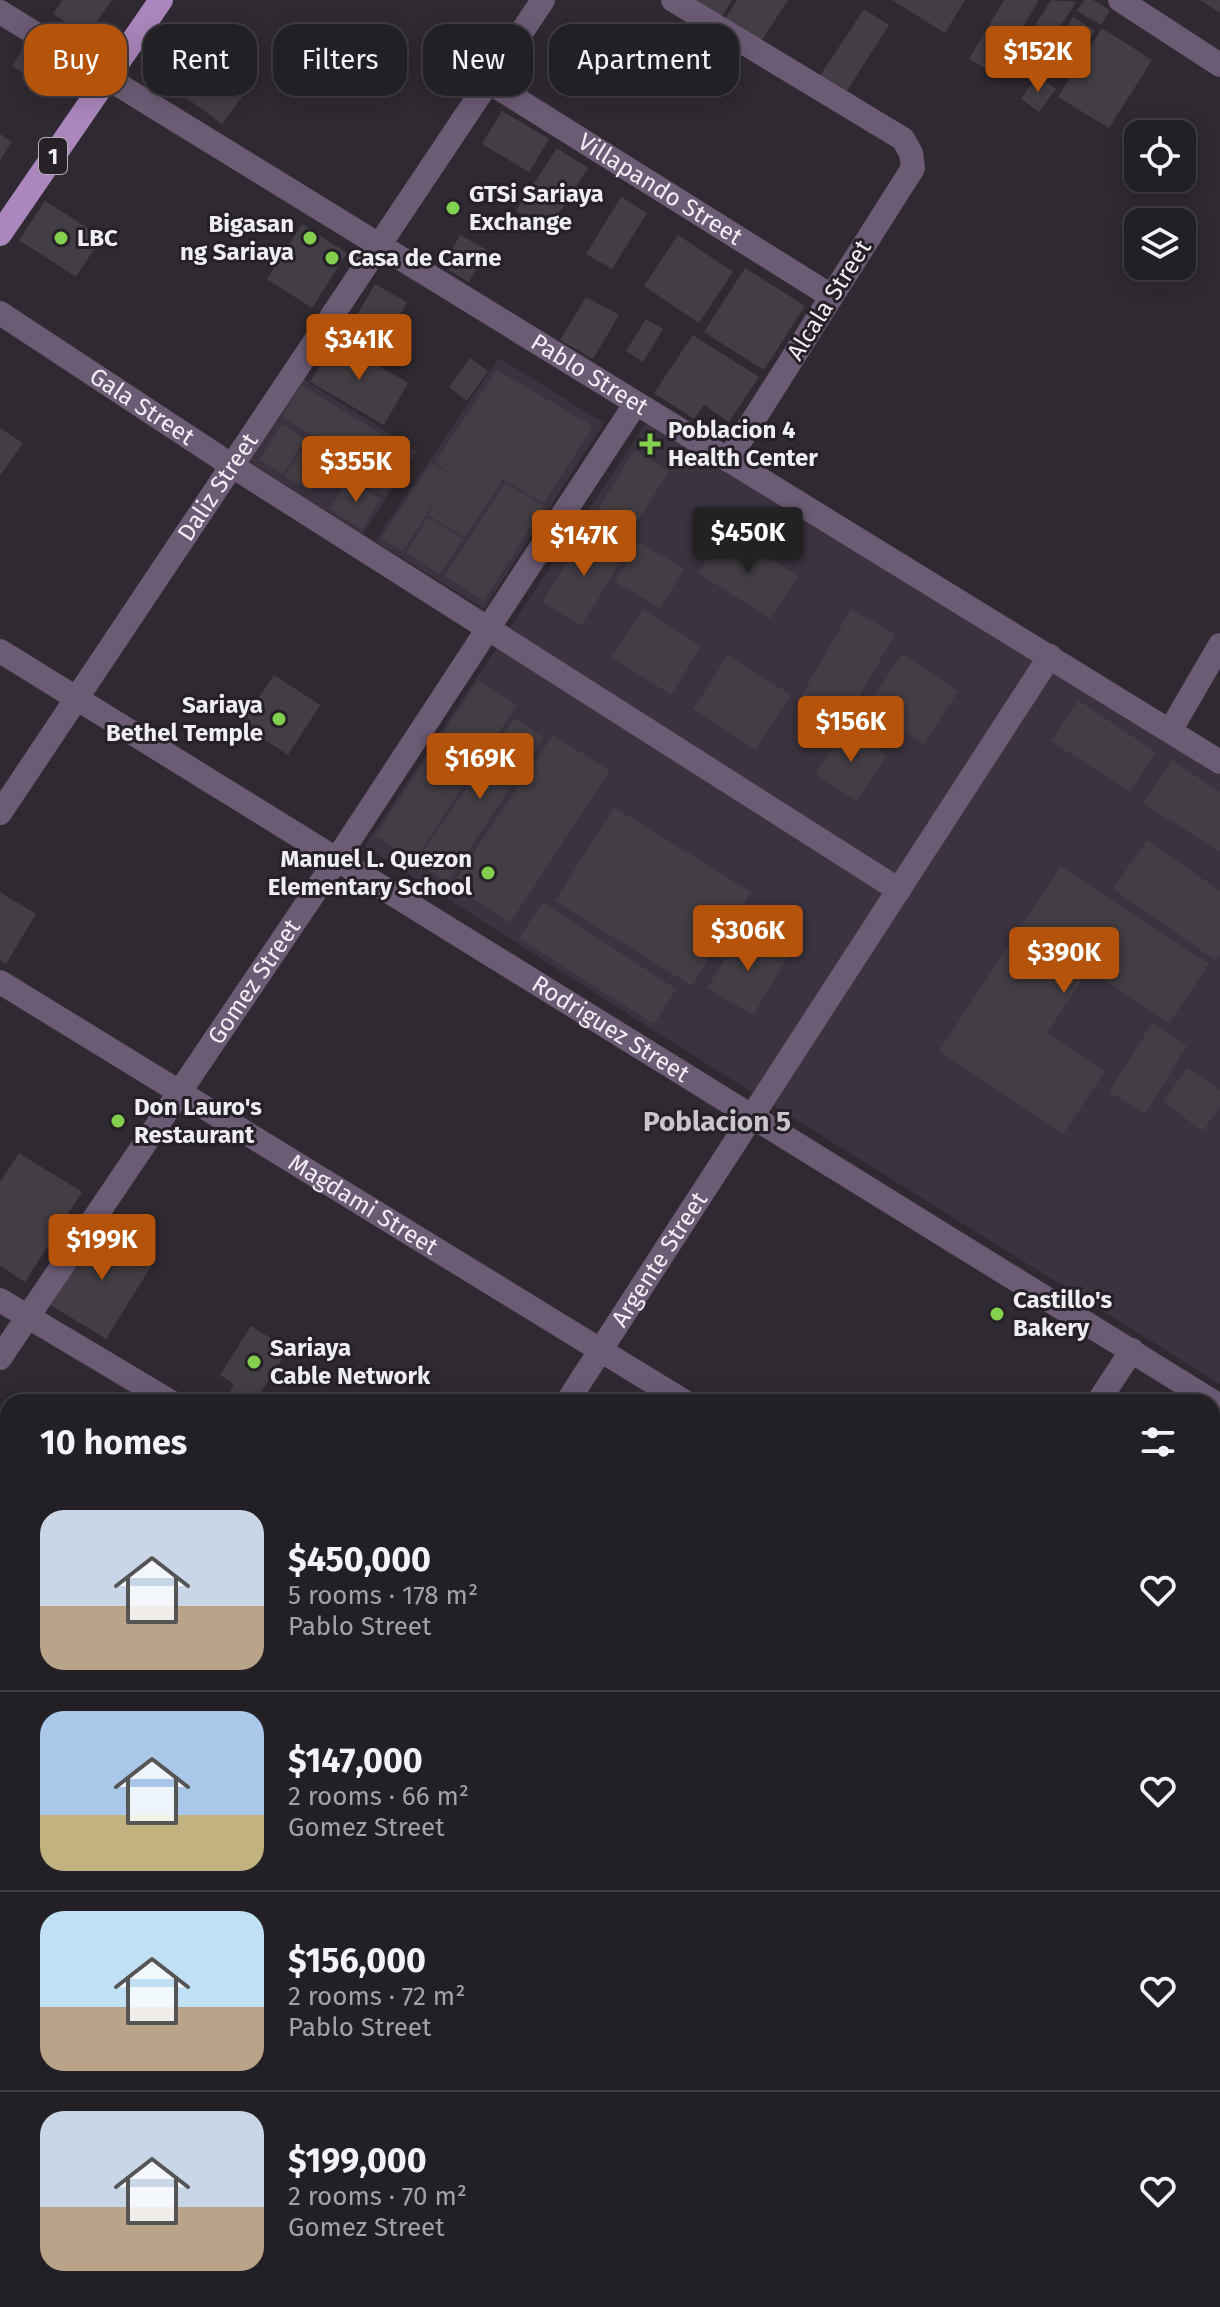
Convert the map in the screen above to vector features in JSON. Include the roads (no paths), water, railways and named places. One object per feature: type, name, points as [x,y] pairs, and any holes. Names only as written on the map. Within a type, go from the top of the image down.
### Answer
[{"type":"main road","name":"1","points":[[127,49],[161,0]]},
{"type":"main road","name":"1","points":[[0,234],[95,96]]},
{"type":"street","name":"Daliz Street","points":[[527,24],[543,0]]},
{"type":"street","name":"Alcala Street","points":[[673,0],[903,139],[911,153],[913,168],[728,460]]},
{"type":"street","points":[[1120,0],[1220,65]]},
{"type":"street","name":"Pablo Street","points":[[0,12],[24,27]]},
{"type":"street","name":"Pablo Street","points":[[127,90],[1220,762]]},
{"type":"street","name":"Daliz Street","points":[[0,813],[480,96]]},
{"type":"street","name":"Villapando Street","points":[[511,96],[831,296]]},
{"type":"street","name":"Gala Street","points":[[0,313],[234,467],[899,890]]},
{"type":"street","name":"Gomez Street","points":[[0,1358],[337,859],[636,403]]},
{"type":"street","points":[[1170,731],[1220,645]]},
{"type":"street","name":"Rodriguez Street","points":[[0,651],[1201,1394]]},
{"type":"street","name":"Argente Street","points":[[572,1394],[1050,656]]},
{"type":"street","name":"Magdami Street","points":[[0,982],[672,1394]]},
{"type":"street","points":[[0,1300],[158,1394]]},
{"type":"street","points":[[1103,1394],[1132,1350]]},
{"type":"place","name":"GTSi Sariaya Exchange","points":[[453,208]]},
{"type":"place","name":"LBC","points":[[61,238]]},
{"type":"place","name":"Bigasan ng Sariaya","points":[[310,238]]},
{"type":"place","name":"Casa de Carne","points":[[332,258]]},
{"type":"place","name":"Poblacion 4 Health Center","points":[[650,444]]},
{"type":"place","name":"Sariaya Bethel Temple","points":[[279,719]]},
{"type":"place","name":"Manuel L. Quezon Elementary School","points":[[488,873]]},
{"type":"place","name":"Don Lauro's Restaurant","points":[[118,1121]]},
{"type":"place","name":"Castillo's Bakery","points":[[997,1314]]},
{"type":"place","name":"Sariaya Cable Network","points":[[254,1362]]},
{"type":"district","name":"Poblacion 5","points":[[717,1121]]}]
